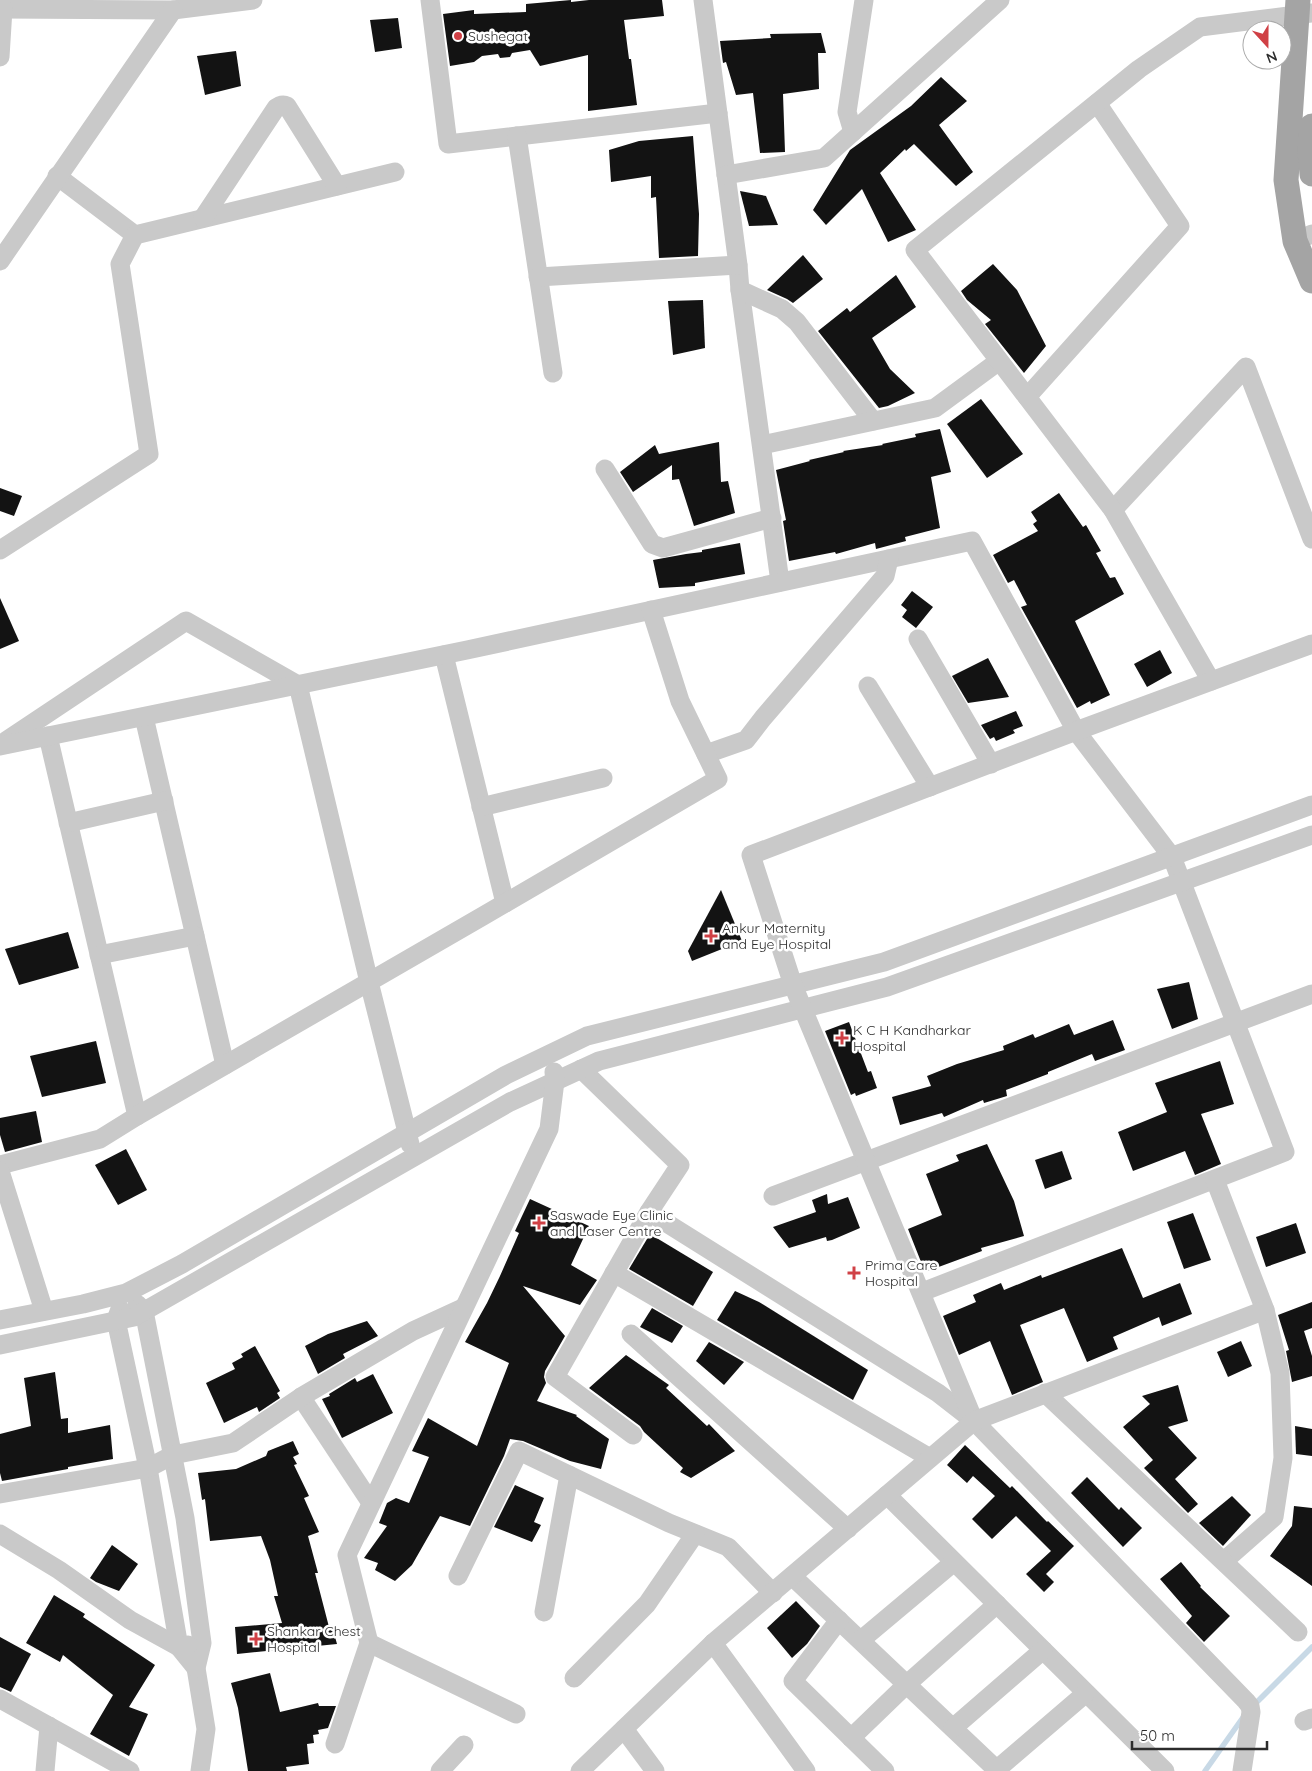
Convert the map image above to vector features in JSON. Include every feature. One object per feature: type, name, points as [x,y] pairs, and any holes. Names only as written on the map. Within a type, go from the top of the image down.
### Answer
[{"type":"main road","points":[[1302,9],[1286,180],[1304,237],[1312,281]]},
{"type":"main road","points":[[1312,126],[1310,152],[1312,174]]},
{"type":"street","points":[[0,57],[1,9],[147,5],[173,10],[253,0]]},
{"type":"street","points":[[430,0],[448,144],[718,113]]},
{"type":"street","points":[[703,0],[780,582]]},
{"type":"street","points":[[853,132],[847,112],[864,0]]},
{"type":"street","points":[[726,175],[824,158],[1000,0]]},
{"type":"street","points":[[1211,681],[1113,510],[915,250],[1139,69],[1200,27],[1302,9]]},
{"type":"street","points":[[0,261],[173,10]]},
{"type":"street","points":[[1027,397],[1180,226],[1097,103]]},
{"type":"street","points":[[203,218],[276,108],[280,105],[287,106],[337,186]]},
{"type":"street","points":[[517,136],[553,373]]},
{"type":"street","points":[[0,550],[149,454],[120,264],[135,235],[395,172]]},
{"type":"street","points":[[57,176],[135,235]]},
{"type":"street","points":[[538,277],[738,264]]},
{"type":"street","points":[[740,290],[782,308],[797,322],[873,421]]},
{"type":"street","points":[[762,445],[935,408],[999,361]]},
{"type":"street","points":[[1113,510],[1246,367],[1312,539]]},
{"type":"street","points":[[605,469],[652,544],[657,547],[662,548],[772,518]]},
{"type":"street","points":[[0,746],[444,655],[972,541],[1076,731],[1172,857],[1285,1152],[922,1292]]},
{"type":"street","points":[[706,754],[746,740],[885,576],[888,559]]},
{"type":"street","points":[[0,1165],[100,1139],[136,1116],[718,779],[680,701],[651,610]]},
{"type":"street","points":[[0,746],[186,621],[298,685],[369,982],[414,1157]]},
{"type":"street","points":[[918,639],[991,764]]},
{"type":"street","points":[[974,1421],[793,985],[751,855],[1076,731],[1312,644]]},
{"type":"street","points":[[444,655],[505,903]]},
{"type":"street","points":[[868,686],[930,786]]},
{"type":"street","points":[[144,717],[225,1065]]},
{"type":"street","points":[[48,736],[136,1116]]},
{"type":"street","points":[[482,807],[603,778]]},
{"type":"street","points":[[68,823],[164,801]]},
{"type":"street","points":[[0,1320],[84,1304],[126,1293],[182,1264],[506,1075],[587,1036],[884,962],[1312,805]]},
{"type":"street","points":[[0,1345],[134,1317],[510,1102],[599,1060],[887,987],[1312,835]]},
{"type":"street","points":[[99,955],[195,936]]},
{"type":"street","points":[[773,1196],[1312,994]]},
{"type":"street","points":[[335,1744],[369,1643],[347,1555],[548,1128],[555,1081],[551,1053]]},
{"type":"street","points":[[581,1069],[680,1165],[650,1212],[554,1377],[633,1435]]},
{"type":"street","points":[[0,1171],[44,1312]]},
{"type":"street","points":[[1215,1180],[1265,1310],[1280,1373],[1283,1458],[1274,1517],[1224,1561]]},
{"type":"street","points":[[650,1212],[938,1393],[974,1421],[1249,1706],[1242,1771]]},
{"type":"street","points":[[614,1273],[930,1458]]},
{"type":"street","points":[[126,1293],[144,1311],[185,1518],[202,1643],[196,1668],[206,1730],[200,1771]]},
{"type":"street","points":[[126,1293],[116,1320],[148,1468],[180,1647]]},
{"type":"street","points":[[0,1494],[148,1468],[173,1455],[233,1443],[301,1397],[413,1331],[463,1308]]},
{"type":"street","points":[[580,1771],[713,1643],[974,1421],[1265,1310]]},
{"type":"street","points":[[631,1334],[848,1528]]},
{"type":"street","points":[[1045,1393],[1298,1632]]},
{"type":"street","points":[[301,1397],[371,1503]]},
{"type":"street","points":[[458,1576],[519,1450],[669,1523],[728,1546],[773,1592]]},
{"type":"street","points":[[544,1612],[570,1475]]},
{"type":"street","points":[[887,1495],[1165,1771]]},
{"type":"street","points":[[0,1534],[59,1570],[130,1620],[180,1647],[196,1668]]},
{"type":"street","points":[[574,1678],[647,1604],[695,1534]]},
{"type":"street","points":[[860,1640],[954,1562]]},
{"type":"street","points":[[792,1576],[996,1770],[1086,1693]]},
{"type":"street","points":[[851,1738],[907,1684],[996,1604]]},
{"type":"street","points":[[840,1620],[793,1681],[885,1771]]},
{"type":"street","points":[[180,1647],[202,1643]]},
{"type":"street","points":[[369,1643],[516,1714]]},
{"type":"street","points":[[713,1643],[806,1771]]},
{"type":"street","points":[[953,1728],[1043,1650]]},
{"type":"street","points":[[0,1699],[130,1771]]},
{"type":"street","points":[[45,1771],[49,1726]]},
{"type":"street","points":[[624,1730],[655,1771]]},
{"type":"street","points":[[440,1771],[464,1745]]},
{"type":"building","points":[[571,0],[571,2],[589,0],[662,0],[664,16],[624,20],[637,105],[588,111],[588,55],[540,66],[530,50],[512,53],[510,57],[500,58],[498,54],[482,56],[474,62],[450,66],[443,14],[474,10],[474,14],[526,12],[526,4]]},
{"type":"building","points":[[398,18],[402,48],[375,52],[370,20]]},
{"type":"building","points":[[821,33],[826,53],[818,53],[819,89],[783,94],[785,152],[760,153],[753,93],[736,95],[726,62],[723,63],[720,41],[771,38],[770,34]]},
{"type":"building","points":[[236,51],[241,86],[205,95],[197,56]]},
{"type":"building","points":[[941,77],[967,101],[939,125],[973,172],[956,186],[914,144],[906,151],[905,149],[880,173],[916,230],[888,242],[862,189],[826,225],[813,210],[850,150],[911,106]]},
{"type":"building","points":[[693,136],[699,214],[698,256],[659,258],[656,197],[651,198],[651,176],[611,182],[609,150],[639,141]]},
{"type":"building","points":[[740,191],[766,196],[778,225],[749,226]]},
{"type":"building","points":[[803,255],[823,279],[793,303],[767,290]]},
{"type":"building","points":[[993,264],[1017,290],[1046,346],[1024,373],[985,324],[991,320],[967,300],[961,291]]},
{"type":"building","points":[[896,275],[916,307],[872,338],[890,369],[915,393],[888,406],[879,408],[818,331],[847,308],[850,312]]},
{"type":"building","points":[[703,300],[705,348],[673,355],[668,301]]},
{"type":"building","points":[[981,399],[1023,454],[987,478],[947,424]]},
{"type":"building","points":[[940,429],[951,472],[931,477],[940,528],[905,537],[906,541],[876,549],[875,543],[836,554],[835,552],[789,561],[783,521],[786,520],[776,470],[843,451],[883,445],[916,437],[915,434]]},
{"type":"building","points":[[719,442],[721,482],[728,481],[735,513],[694,526],[679,479],[672,480],[672,465],[633,492],[620,472],[655,445],[659,454]]},
{"type":"building","points":[[0,488],[22,496],[14,516],[0,511]]},
{"type":"building","points":[[1059,493],[1083,527],[1086,525],[1101,551],[1096,553],[1110,578],[1115,577],[1124,594],[1075,621],[1110,695],[1091,704],[1090,701],[1077,708],[1021,607],[1027,605],[1014,580],[1008,583],[993,555],[1038,531],[1033,524],[1037,521],[1031,512]]},
{"type":"building","points":[[740,543],[745,574],[695,583],[695,586],[659,588],[653,560],[702,552],[702,550]]},
{"type":"building","points":[[912,591],[933,607],[916,628],[902,617],[907,610],[901,605]]},
{"type":"building","points":[[0,598],[19,641],[0,649]]},
{"type":"building","points":[[1160,650],[1172,673],[1147,687],[1134,664]]},
{"type":"building","points":[[988,658],[1009,697],[968,703],[952,676]]},
{"type":"building","points":[[1016,711],[1023,726],[1013,730],[1015,733],[996,741],[994,737],[990,739],[981,725]]},
{"type":"building","points":[[721,890],[742,941],[692,961],[688,951]]},
{"type":"building","points":[[68,932],[79,968],[19,985],[5,949]]},
{"type":"building","points":[[1189,982],[1198,1019],[1172,1029],[1157,989]]},
{"type":"building","points":[[1113,1020],[1125,1050],[1095,1061],[1092,1054],[1006,1090],[1007,1096],[984,1103],[983,1100],[944,1117],[942,1113],[900,1125],[892,1097],[931,1086],[927,1076],[957,1064],[1004,1050],[1003,1046],[1033,1034],[1035,1038],[1069,1024],[1074,1035]]},
{"type":"building","points":[[849,1022],[868,1072],[871,1071],[877,1088],[856,1096],[855,1093],[851,1095],[825,1031]]},
{"type":"building","points":[[96,1041],[106,1083],[42,1097],[30,1056]]},
{"type":"building","points":[[1220,1061],[1234,1104],[1201,1114],[1221,1164],[1195,1175],[1185,1151],[1133,1171],[1118,1132],[1167,1112],[1155,1083]]},
{"type":"building","points":[[36,1111],[42,1142],[5,1152],[0,1135],[0,1118]]},
{"type":"building","points":[[987,1144],[1014,1201],[1024,1236],[981,1248],[982,1251],[925,1272],[908,1229],[942,1215],[926,1174],[959,1161],[956,1155]]},
{"type":"building","points":[[126,1149],[147,1190],[118,1205],[95,1165]]},
{"type":"building","points":[[1062,1151],[1072,1179],[1045,1189],[1035,1160]]},
{"type":"building","points":[[827,1194],[828,1204],[848,1197],[860,1228],[832,1240],[827,1241],[826,1237],[789,1248],[773,1227],[816,1212],[812,1200]]},
{"type":"building","points":[[530,1199],[589,1226],[571,1265],[597,1280],[580,1305],[523,1286],[565,1336],[545,1371],[546,1383],[537,1401],[577,1415],[609,1439],[601,1469],[570,1461],[523,1441],[510,1439],[504,1456],[470,1526],[440,1516],[412,1565],[395,1581],[375,1570],[378,1563],[364,1558],[387,1526],[379,1523],[387,1503],[396,1498],[409,1503],[429,1457],[412,1451],[428,1418],[477,1446],[509,1363],[465,1342],[500,1276],[519,1233],[515,1231]]},
{"type":"building","points":[[1193,1213],[1211,1260],[1184,1269],[1167,1222]]},
{"type":"building","points":[[1296,1223],[1306,1253],[1266,1267],[1256,1237]]},
{"type":"building","points":[[650,1234],[713,1272],[693,1306],[629,1269]]},
{"type":"building","points":[[1122,1248],[1143,1298],[1180,1283],[1192,1314],[1162,1326],[1159,1317],[1113,1337],[1118,1349],[1087,1362],[1064,1308],[1020,1325],[1043,1382],[1012,1395],[990,1341],[959,1355],[943,1316],[976,1302],[973,1295],[1001,1283],[1004,1290],[1041,1275],[1042,1278]]},
{"type":"building","points":[[735,1291],[759,1302],[868,1370],[853,1400],[717,1320]]},
{"type":"building","points":[[1312,1302],[1312,1328],[1304,1331],[1312,1356],[1312,1376],[1292,1382],[1286,1351],[1289,1350],[1278,1315]]},
{"type":"building","points":[[652,1308],[683,1326],[672,1343],[640,1327]]},
{"type":"building","points":[[367,1321],[378,1336],[343,1354],[345,1358],[318,1374],[305,1346],[328,1334]]},
{"type":"building","points":[[1241,1341],[1252,1366],[1228,1377],[1217,1352]]},
{"type":"building","points":[[709,1342],[744,1362],[724,1385],[696,1361]]},
{"type":"building","points":[[255,1346],[280,1391],[277,1393],[280,1398],[259,1412],[257,1407],[224,1423],[206,1383],[235,1369],[232,1363],[243,1357],[241,1354]]},
{"type":"building","points":[[626,1355],[669,1385],[666,1388],[707,1426],[709,1424],[735,1451],[691,1478],[680,1472],[683,1468],[640,1426],[589,1388]]},
{"type":"building","points":[[55,1372],[61,1419],[68,1418],[68,1433],[110,1425],[113,1459],[2,1481],[0,1473],[0,1434],[31,1426],[24,1378]]},
{"type":"building","points":[[373,1374],[393,1413],[342,1438],[322,1399],[330,1396],[329,1394],[355,1378],[357,1382]]},
{"type":"building","points":[[1178,1385],[1188,1421],[1168,1427],[1197,1458],[1175,1479],[1198,1504],[1188,1513],[1144,1468],[1153,1460],[1123,1427],[1150,1404],[1142,1396]]},
{"type":"building","points":[[1295,1426],[1312,1429],[1312,1456],[1296,1454]]},
{"type":"building","points":[[293,1441],[299,1454],[293,1457],[297,1464],[294,1465],[309,1496],[304,1498],[319,1532],[308,1536],[318,1573],[315,1573],[329,1627],[332,1626],[337,1644],[237,1654],[235,1627],[282,1623],[274,1596],[278,1596],[270,1560],[261,1536],[210,1541],[205,1499],[202,1500],[198,1473],[236,1469],[266,1456],[268,1451]]},
{"type":"building","points":[[965,1445],[1010,1488],[1012,1486],[1047,1522],[1074,1546],[1046,1574],[1054,1582],[1044,1592],[1026,1574],[1051,1551],[1016,1516],[992,1539],[972,1519],[995,1496],[973,1476],[967,1483],[947,1465]]},
{"type":"building","points":[[1087,1477],[1119,1510],[1121,1507],[1142,1528],[1123,1547],[1071,1493]]},
{"type":"building","points":[[515,1485],[544,1498],[534,1522],[541,1525],[532,1542],[494,1527]]},
{"type":"building","points":[[1232,1496],[1251,1515],[1223,1546],[1199,1523]]},
{"type":"building","points":[[1294,1506],[1312,1508],[1312,1586],[1270,1556],[1292,1526]]},
{"type":"building","points":[[112,1545],[138,1564],[119,1591],[90,1578]]},
{"type":"building","points":[[1181,1562],[1200,1587],[1230,1616],[1204,1642],[1186,1623],[1192,1616],[1160,1579]]},
{"type":"building","points":[[54,1595],[85,1614],[83,1617],[155,1665],[129,1707],[148,1714],[129,1756],[90,1734],[113,1695],[63,1655],[60,1662],[26,1643]]},
{"type":"building","points":[[796,1601],[820,1626],[807,1644],[792,1658],[767,1628]]},
{"type":"building","points":[[0,1637],[31,1654],[11,1692],[0,1687]]},
{"type":"building","points":[[270,1673],[280,1712],[318,1703],[319,1706],[336,1706],[328,1728],[318,1730],[319,1734],[313,1735],[314,1743],[307,1744],[309,1764],[286,1767],[287,1771],[248,1771],[238,1708],[231,1683]]},
{"type":"waterway","points":[[1254,1705],[1312,1647]]},
{"type":"waterway","points":[[1205,1771],[1244,1716]]},
{"type":"place","name":"Sushegat","points":[[458,36]]},
{"type":"place","name":"Ankur Maternity and Eye Hospital","points":[[711,936]]},
{"type":"place","name":"K C H Kandharkar Hospital","points":[[842,1038]]},
{"type":"place","name":"Saswade Eye Clinic and Laser Centre","points":[[539,1223]]},
{"type":"place","name":"Prima Care Hospital","points":[[854,1273]]},
{"type":"place","name":"Shankar Chest Hospital","points":[[256,1639]]}]
